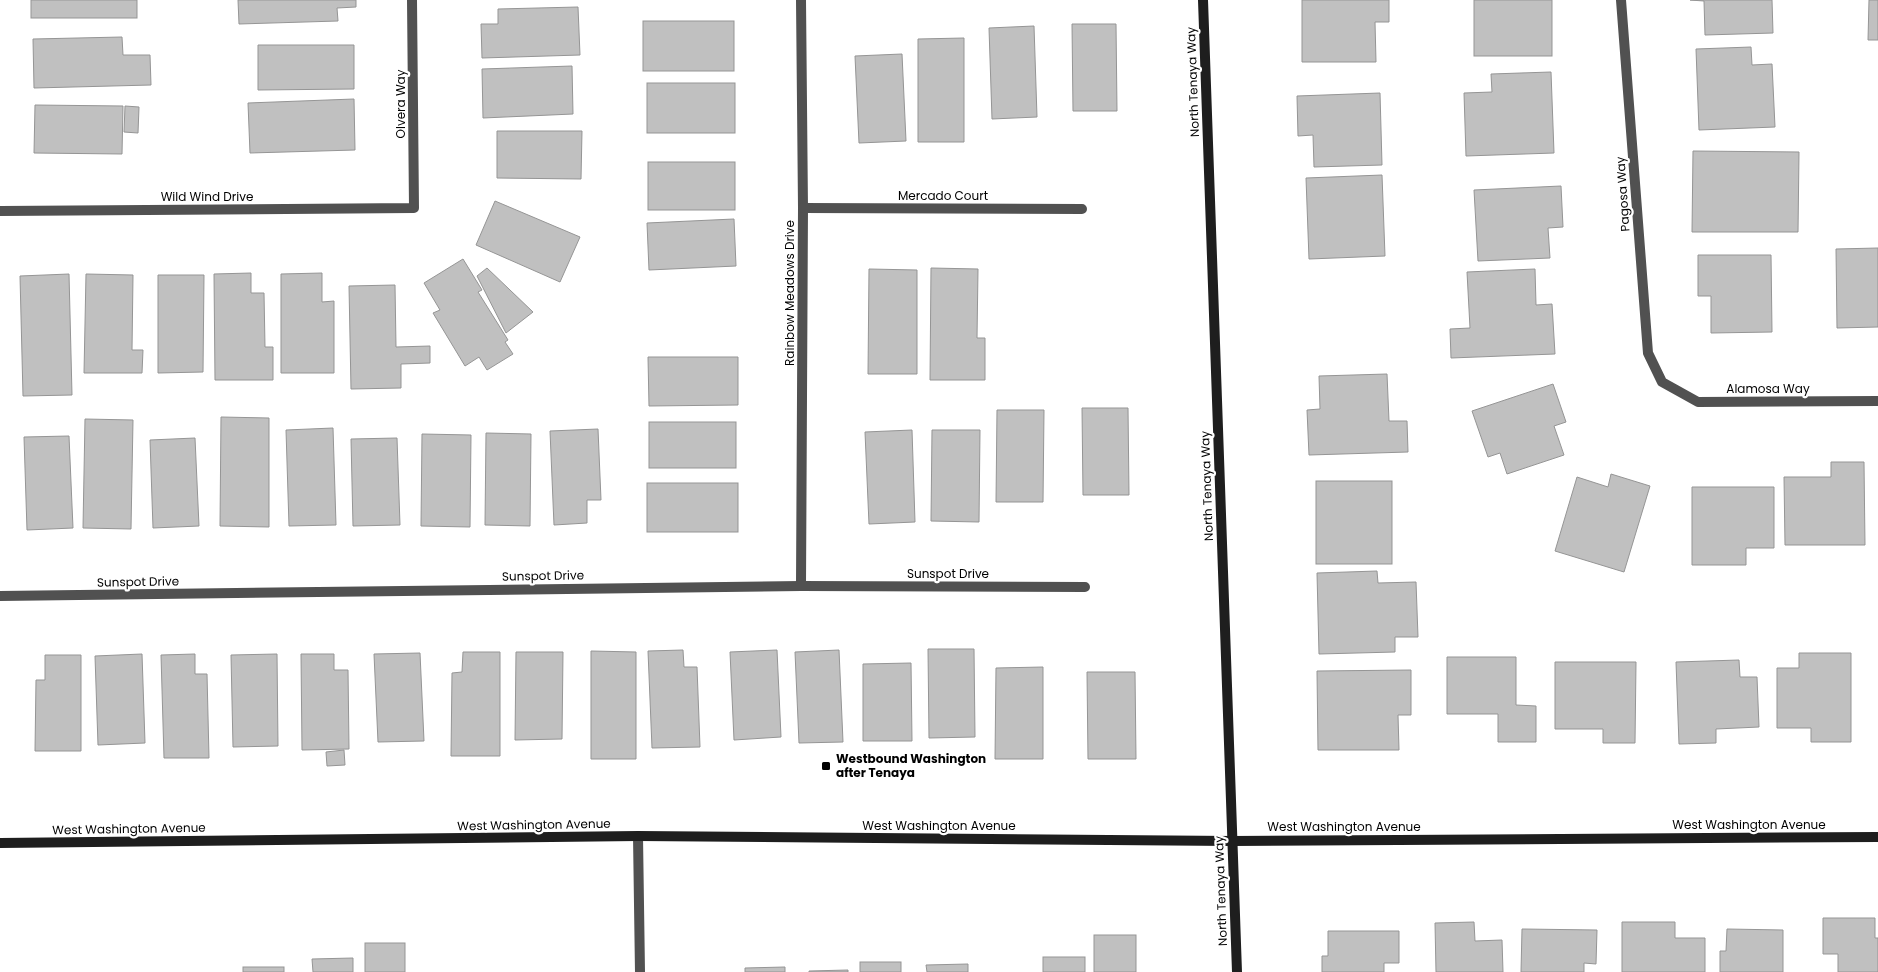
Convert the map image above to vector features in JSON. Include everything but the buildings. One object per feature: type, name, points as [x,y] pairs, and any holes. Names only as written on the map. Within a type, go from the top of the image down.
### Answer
[{"type":"main road","name":"North Tenaya Way","points":[[1203,0],[1237,972]]},
{"type":"main road","name":"West Washington Avenue","points":[[0,843],[638,836],[1232,841],[1878,837]]},
{"type":"street","name":"Olvera Way","points":[[412,0],[414,208]]},
{"type":"street","name":"Rainbow Meadows Drive","points":[[800,0],[803,208],[801,586]]},
{"type":"street","name":"Pagosa Way","points":[[1621,0],[1648,353],[1662,382]]},
{"type":"street","name":"Wild Wind Drive","points":[[0,211],[414,208]]},
{"type":"street","name":"Mercado Court","points":[[803,208],[1082,209]]},
{"type":"street","name":"Alamosa Way","points":[[1662,382],[1698,402],[1878,401]]},
{"type":"street","name":"Sunspot Drive","points":[[0,596],[801,586],[1086,587]]},
{"type":"street","points":[[638,836],[640,972]]},
{"type":"place","name":"Westbound Washington after Tenaya","points":[[826,766]]}]
